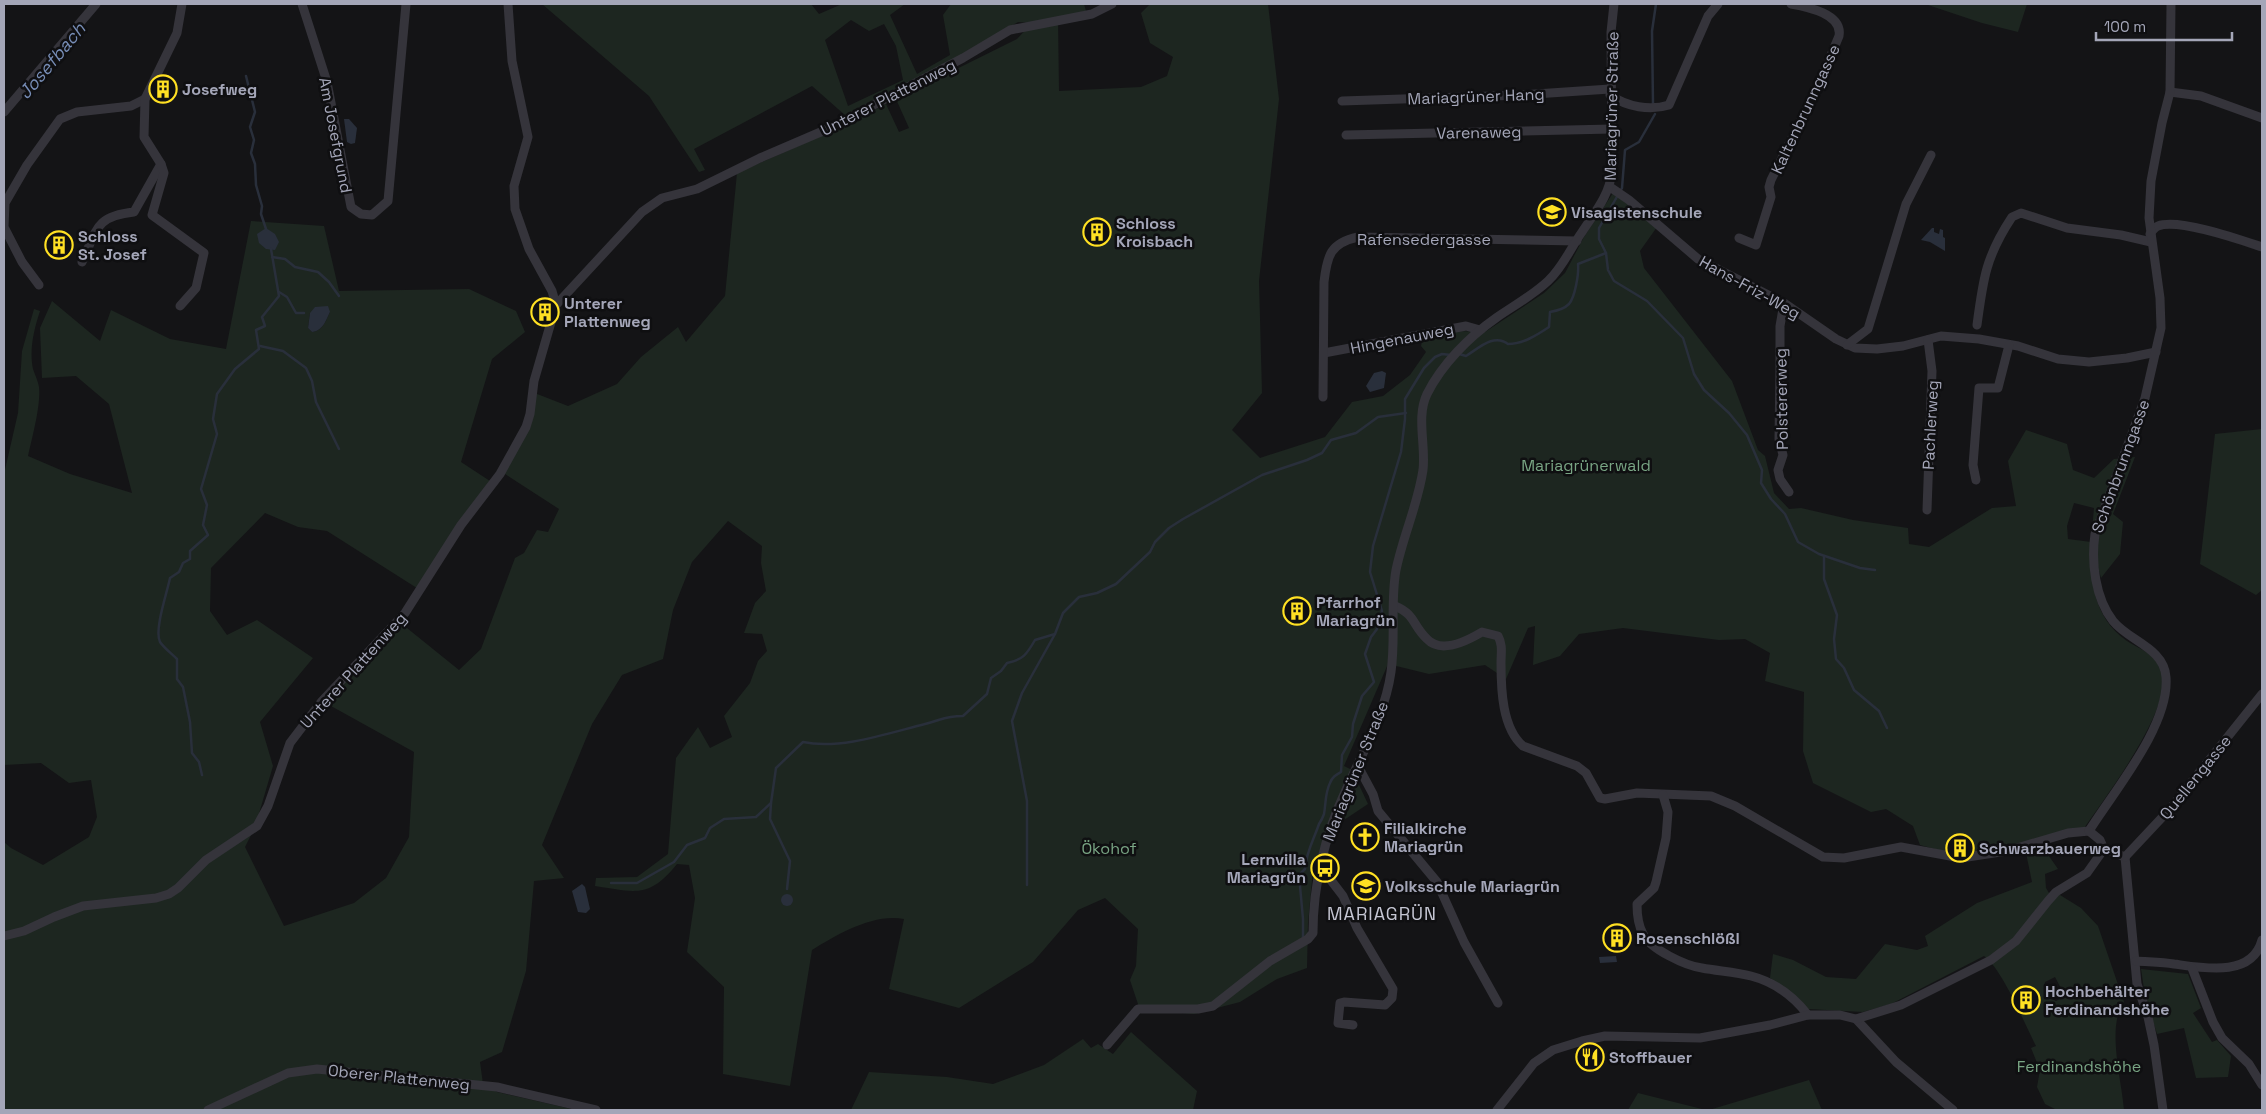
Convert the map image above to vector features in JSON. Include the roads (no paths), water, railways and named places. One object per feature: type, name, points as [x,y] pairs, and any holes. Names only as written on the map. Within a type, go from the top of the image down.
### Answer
[{"type":"street","points":[[4,112],[96,4]]},
{"type":"street","points":[[180,306],[196,288],[204,253],[152,216],[164,173],[161,164],[144,137],[145,99],[177,34],[182,4]]},
{"type":"street","name":"Am Josefgrund","points":[[302,4],[327,82],[351,207],[361,214],[372,215],[388,201],[406,4]]},
{"type":"street","points":[[508,4],[512,61],[528,137],[514,186],[515,209],[529,249],[552,291],[556,305]]},
{"type":"street","name":"Unterer Plattenweg","points":[[4,936],[24,931],[83,906],[156,898],[169,894],[178,888],[206,860],[257,826],[268,806],[290,743],[322,702],[405,613],[462,525],[500,474],[526,427],[530,414],[534,381],[556,305],[642,212],[662,198],[697,189],[760,158],[830,128],[963,58],[1010,30],[1092,14],[1112,4]]},
{"type":"street","name":"Mariagrüner Straße","points":[[1107,1045],[1138,1009],[1198,1009],[1214,1006],[1270,961],[1308,939],[1313,933],[1320,866],[1336,813],[1379,719],[1391,672],[1396,572],[1416,503],[1423,470],[1425,453],[1422,409],[1428,394],[1450,361],[1480,330],[1549,281],[1560,269],[1576,241],[1606,197],[1616,190],[1610,92],[1611,32],[1614,4]]},
{"type":"street","points":[[1610,92],[1616,99],[1655,110],[1669,105],[1708,16],[1718,4]]},
{"type":"street","name":"Kaltenbrunngasse","points":[[1739,238],[1756,244],[1771,197],[1769,187],[1819,84],[1841,29],[1839,24],[1810,7],[1791,4]]},
{"type":"street","name":"Schönbrunngasse","points":[[2089,831],[2133,766],[2153,730],[2161,710],[2166,689],[2166,676],[2158,657],[2119,627],[2108,612],[2100,596],[2093,554],[2095,534],[2145,398],[2162,318],[2150,238],[2151,181],[2170,92],[2171,4]]},
{"type":"street","name":"Mariagrüner Hang","points":[[1342,101],[1610,92]]},
{"type":"street","points":[[2170,92],[2201,96],[2262,118]]},
{"type":"street","points":[[39,285],[22,262],[4,227],[5,203],[27,165],[60,119],[77,112],[131,106],[145,99]]},
{"type":"street","name":"Varenaweg","points":[[1346,135],[1612,129]]},
{"type":"street","points":[[1847,344],[1868,329],[1906,204],[1931,155]]},
{"type":"street","points":[[82,262],[100,223],[118,214],[134,212],[161,164]]},
{"type":"street","name":"Hans-Friz-Weg","points":[[1616,190],[1698,259],[1784,303],[1855,348],[1877,349],[1903,346],[1941,336],[1979,339],[2009,345],[2058,359],[2089,362],[2127,358],[2156,352]]},
{"type":"street","points":[[1977,325],[1984,278],[1991,252],[2012,217],[2016,214],[2021,213],[2066,228],[2150,238],[2159,226],[2178,226],[2208,230],[2262,247]]},
{"type":"street","name":"Rafensedergasse","points":[[1323,397],[1324,282],[1327,264],[1332,251],[1340,243],[1358,237],[1576,241]]},
{"type":"street","name":"Polstererweg","points":[[1784,303],[1780,326],[1780,440],[1783,455],[1778,470],[1780,479],[1789,492]]},
{"type":"street","name":"Hingenauweg","points":[[1324,353],[1466,326],[1480,330]]},
{"type":"street","name":"Pachlerweg","points":[[1926,510],[1932,371],[1928,340]]},
{"type":"street","points":[[1976,480],[1973,465],[1979,388],[1998,388],[2009,345]]},
{"type":"street","points":[[1395,606],[1408,612],[1426,639],[1437,645],[1463,642],[1482,632],[1498,636],[1502,643],[1501,670],[1504,701],[1517,740],[1523,746],[1577,766],[1586,773],[1600,798],[1604,799],[1637,793],[1711,796],[1735,806],[1823,857],[1844,858],[1900,847],[1961,858],[2007,851],[2068,833],[2089,831],[2100,840],[2104,849],[2125,857],[2137,984],[2148,1017],[2154,1045],[2163,1110]]},
{"type":"street","name":"Quellengasse","points":[[2125,857],[2170,809],[2262,694]]},
{"type":"street","points":[[1358,766],[1373,794],[1378,811],[1437,882],[1464,942],[1498,1004]]},
{"type":"street","points":[[1663,794],[1668,812],[1666,838],[1656,882],[1654,888],[1636,904],[1643,936],[1669,956],[1691,966],[1751,976],[1775,986],[1799,1003],[1808,1015]]},
{"type":"street","points":[[1497,1110],[1534,1063],[1553,1050],[1568,1044],[1605,1036],[1700,1038],[1761,1027],[1808,1015],[1840,1015],[1856,1019],[1901,1005],[1991,960],[2016,941],[2056,892],[2087,873],[2104,849]]},
{"type":"street","points":[[1320,866],[1343,896],[1358,928],[1393,989],[1392,998],[1385,1005],[1340,1003],[1338,1023],[1354,1025]]},
{"type":"street","points":[[2136,961],[2177,964],[2192,968],[2240,965],[2255,954],[2262,940]]},
{"type":"street","points":[[2192,968],[2213,1022],[2222,1038],[2249,1064],[2262,1085]]},
{"type":"street","points":[[1856,1019],[1896,1062],[1953,1110]]},
{"type":"street","name":"Oberer Plattenweg","points":[[208,1110],[288,1073],[316,1069],[497,1087],[596,1110]]},
{"type":"water","points":[[344,119],[349,119],[357,128],[355,143],[347,142]]},
{"type":"water","points":[[266,228],[275,234],[279,242],[275,250],[266,249],[259,243],[257,234]]},
{"type":"water","points":[[1934,228],[1934,232],[1939,234],[1940,229],[1943,230],[1945,251],[1930,242],[1921,240]]},
{"type":"water","points":[[328,306],[330,312],[324,325],[319,330],[312,332],[308,328],[310,313],[315,307]]},
{"type":"water","points":[[1382,371],[1386,373],[1384,388],[1370,392],[1366,386],[1374,373]]},
{"type":"water","points":[[582,884],[585,887],[590,909],[586,913],[578,912],[572,891]]},
{"type":"water","points":[[787,894],[793,900],[787,906],[781,900]]},
{"type":"water","points":[[1616,956],[1617,962],[1600,963],[1599,957]]},
{"type":"waterway","points":[[1653,104],[1652,31],[1656,4]]},
{"type":"waterway","points":[[246,76],[255,112],[250,127],[254,140],[251,153],[255,164],[256,185],[262,206],[261,214],[266,229]]},
{"type":"waterway","points":[[1655,114],[1639,142],[1625,150],[1622,188],[1599,228],[1599,239],[1606,253],[1608,270],[1614,281],[1647,301],[1683,338],[1694,374],[1704,390],[1729,413],[1747,435],[1762,470],[1761,483],[1771,499],[1785,514],[1798,542],[1819,554],[1860,568],[1875,570]]},
{"type":"waterway","points":[[202,775],[199,762],[192,753],[190,722],[183,687],[177,679],[177,659],[160,642],[160,620],[170,578],[179,572],[183,563],[190,559],[190,551],[208,535],[203,525],[207,505],[201,489],[217,434],[213,419],[217,394],[235,369],[259,349],[256,330],[265,326],[262,317],[279,296],[271,249]]},
{"type":"waterway","points":[[1459,354],[1466,356],[1492,341],[1503,341],[1508,344],[1524,341],[1549,327],[1550,312],[1565,307],[1571,301],[1576,285],[1578,264],[1606,253]]},
{"type":"waterway","points":[[272,257],[285,259],[295,267],[318,272],[329,282],[339,296]]},
{"type":"waterway","points":[[279,292],[287,297],[296,313],[304,313]]},
{"type":"waterway","points":[[260,346],[283,351],[306,368],[312,381],[316,402],[339,449]]},
{"type":"waterway","points":[[1303,938],[1299,875],[1305,869],[1309,851],[1324,814],[1328,787],[1333,778],[1341,772],[1342,755],[1352,737],[1353,724],[1362,696],[1374,682],[1365,654],[1371,637],[1377,629],[1382,611],[1370,572],[1373,546],[1401,452],[1405,419],[1405,399],[1424,368],[1435,357],[1442,354],[1451,355]]},
{"type":"waterway","points":[[611,883],[637,883],[674,862],[687,845],[705,838],[710,828],[724,819],[756,817],[771,803],[776,768],[803,742],[817,744],[848,742],[880,736],[947,717],[963,716],[987,694],[991,678],[1001,671],[1007,663],[1024,656],[1035,640],[1055,634],[1063,613],[1079,597],[1097,593],[1116,584],[1150,552],[1155,542],[1169,528],[1262,475],[1322,453],[1331,440],[1356,433],[1378,417],[1406,413]]},
{"type":"waterway","points":[[1824,556],[1824,579],[1837,615],[1834,639],[1836,659],[1844,668],[1854,690],[1879,711],[1887,728]]},
{"type":"waterway","points":[[1027,885],[1027,801],[1012,721],[1022,693],[1055,634]]},
{"type":"waterway","points":[[771,803],[770,819],[790,861],[787,889]]},
{"type":"place","name":"Josefweg","points":[[163,89]]},
{"type":"place","name":"Visagistenschule","points":[[1552,212]]},
{"type":"place","name":"Schloss Kroisbach","points":[[1097,232]]},
{"type":"place","name":"Schloss St. Josef","points":[[59,245]]},
{"type":"place","name":"Unterer Plattenweg","points":[[545,312]]},
{"type":"place","name":"Pfarrhof Mariagrün","points":[[1297,611]]},
{"type":"place","name":"Filialkirche Mariagrün","points":[[1365,837]]},
{"type":"place","name":"Schwarzbauerweg","points":[[1960,848]]},
{"type":"place","name":"Lernvilla Mariagrün","points":[[1325,868]]},
{"type":"place","name":"Volksschule Mariagrün","points":[[1366,886]]},
{"type":"place","name":"Rosenschlößl","points":[[1617,938]]},
{"type":"place","name":"Hochbehälter Ferdinandshöhe","points":[[2026,1000]]},
{"type":"place","name":"Stoffbauer","points":[[1590,1057]]},
{"type":"district","name":"MARIAGRÜN","points":[[1382,914]]},
{"type":"water label","name":"Josefbach","points":[[52,61]]},
{"type":"park label","name":"Mariagrünerwald","points":[[1586,465]]},
{"type":"park label","name":"Ökohof","points":[[1109,848]]},
{"type":"park label","name":"Ferdinandshöhe","points":[[2079,1066]]}]
